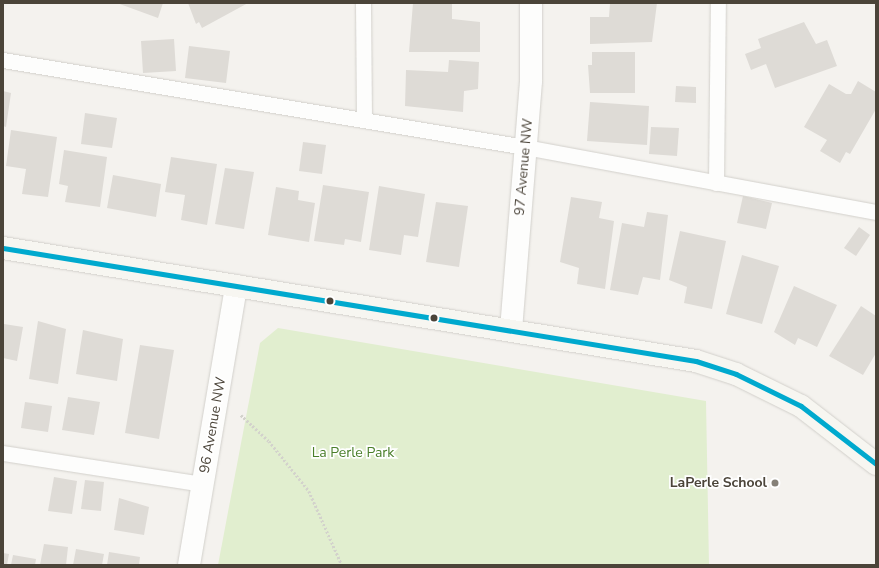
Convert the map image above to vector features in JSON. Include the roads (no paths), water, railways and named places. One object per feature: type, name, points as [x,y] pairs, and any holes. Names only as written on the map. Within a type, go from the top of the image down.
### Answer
[{"type":"street","name":"97 Avenue NW","points":[[511,330],[531,81],[531,3]]},
{"type":"street","points":[[3,248],[696,361],[736,374],[801,406],[876,464]]},
{"type":"street","name":"96 Avenue NW","points":[[189,565],[236,286]]},
{"type":"lane","points":[[363,3],[364,120]]},
{"type":"lane","points":[[716,183],[718,3]]},
{"type":"lane","points":[[3,60],[525,147],[876,212]]},
{"type":"lane","points":[[3,453],[203,484]]},
{"type":"place","name":"LaPerle School","points":[[775,483]]},
{"type":"park label","name":"La Perle Park","points":[[353,453]]}]
